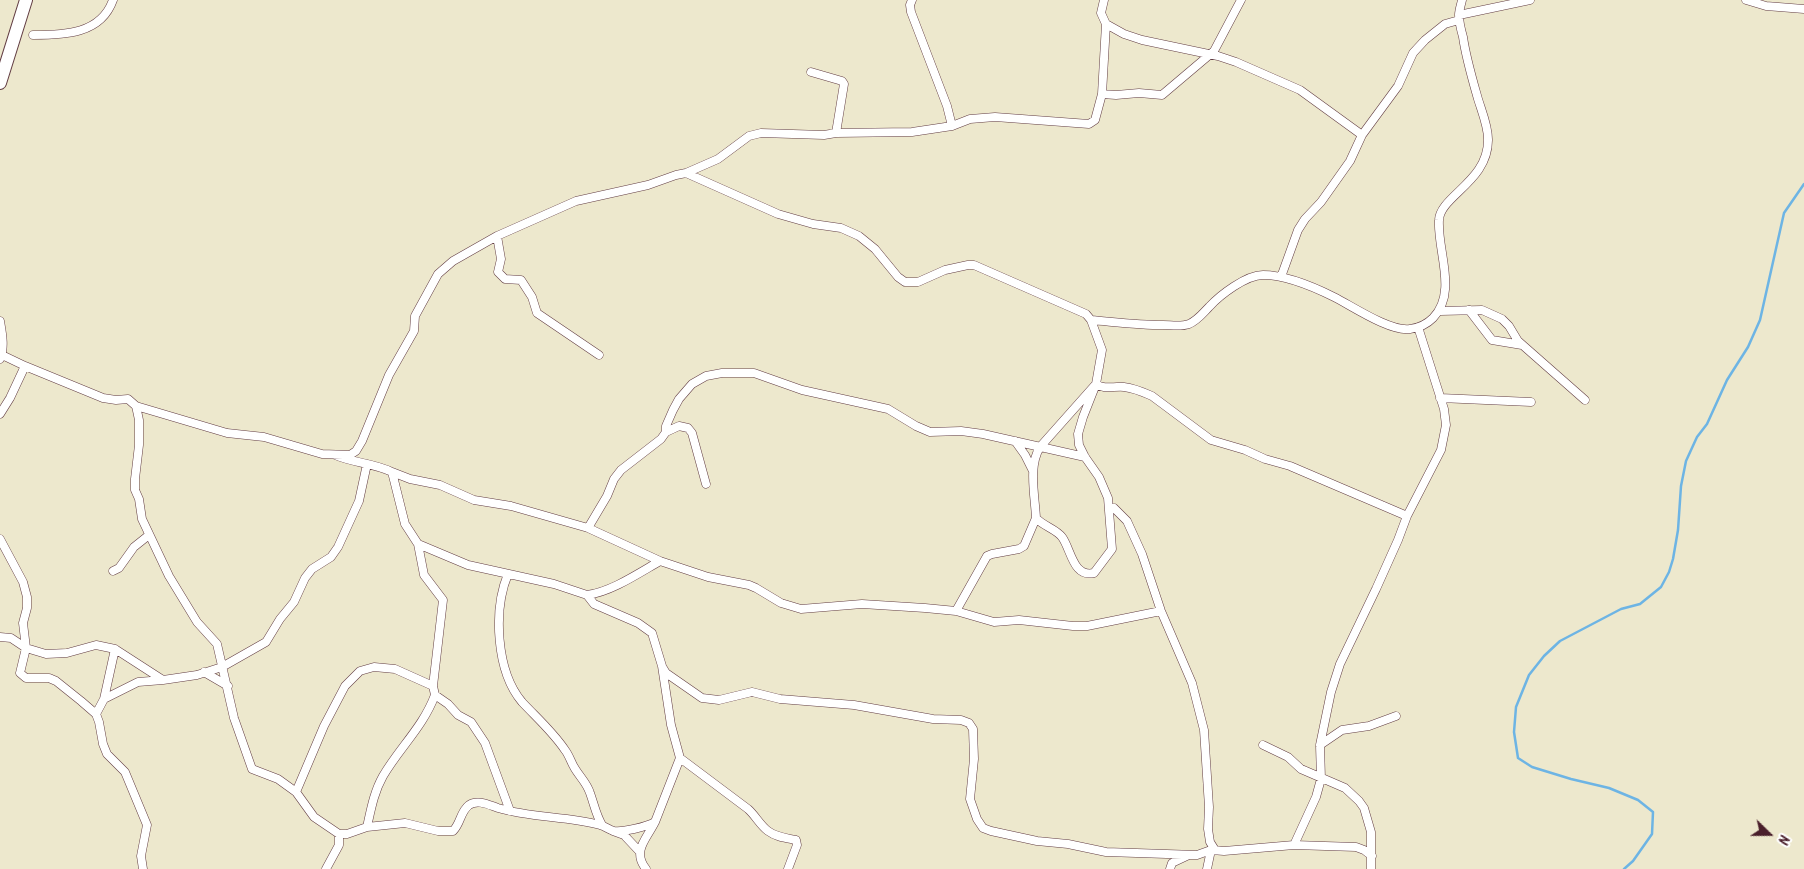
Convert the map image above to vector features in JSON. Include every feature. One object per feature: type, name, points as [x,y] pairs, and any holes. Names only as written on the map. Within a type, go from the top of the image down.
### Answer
[{"type":"highway","points":[[0,83],[26,0]]},
{"type":"street","points":[[33,35],[71,33],[89,27],[103,18],[113,0]]},
{"type":"street","points":[[912,0],[910,5],[911,12],[947,106],[952,126]]},
{"type":"street","points":[[0,321],[3,339],[1,356],[103,398],[128,399],[136,406],[227,433],[264,438],[322,454],[350,455],[356,451],[362,441],[389,375],[414,331],[415,316],[438,274],[453,261],[497,236],[576,201],[648,186],[686,173],[718,159],[749,136],[761,133],[824,135],[836,133],[912,132],[952,126],[970,120],[996,117],[1089,124],[1096,120],[1102,94],[1106,24],[1101,13],[1104,0]]},
{"type":"street","points":[[1102,94],[1116,95],[1139,92],[1162,95],[1214,51],[1240,0]]},
{"type":"street","points":[[1091,320],[1134,325],[1180,326],[1188,324],[1202,316],[1221,297],[1246,280],[1262,275],[1282,277],[1333,297],[1397,328],[1408,330],[1430,321],[1440,311],[1444,298],[1445,273],[1439,219],[1444,208],[1477,174],[1487,154],[1488,138],[1484,117],[1468,65],[1459,17],[1462,0]]},
{"type":"street","points":[[1282,277],[1298,230],[1321,202],[1350,160],[1362,135],[1398,86],[1413,53],[1425,40],[1459,17],[1530,0]]},
{"type":"street","points":[[1746,0],[1766,6],[1804,9]]},
{"type":"street","points":[[1106,24],[1124,34],[1142,40],[1236,62],[1300,90],[1362,135]]},
{"type":"street","points":[[812,72],[842,81],[844,84],[836,133]]},
{"type":"street","points":[[686,173],[778,214],[813,224],[841,228],[859,236],[875,249],[898,277],[906,282],[918,282],[945,270],[968,265],[974,266],[1086,314],[1091,320],[1102,350],[1096,384],[1082,417],[1078,434],[1079,445],[1099,477],[1108,498],[1112,549],[1094,573],[1090,574],[1081,571],[1077,567],[1062,536],[1036,518]]},
{"type":"street","points":[[497,236],[501,259],[498,272],[505,280],[521,280],[532,297],[537,313],[598,355]]},
{"type":"street","points":[[1469,310],[1492,340],[1523,345]]},
{"type":"street","points":[[1440,311],[1482,310],[1502,319],[1509,326],[1518,341],[1585,400]]},
{"type":"street","points":[[1294,845],[1316,797],[1321,779],[1320,745],[1331,692],[1340,664],[1376,589],[1407,516],[1441,450],[1446,425],[1444,409],[1432,366],[1418,327]]},
{"type":"street","points":[[0,414],[25,366]]},
{"type":"street","points":[[666,432],[666,426],[673,410],[679,399],[692,384],[706,376],[722,373],[754,373],[802,390],[888,409],[930,432],[961,431],[983,434],[1085,457]]},
{"type":"street","points":[[956,611],[988,556],[1019,549],[1024,546],[1036,518],[1035,454],[1096,384]]},
{"type":"street","points":[[1096,384],[1102,388],[1122,387],[1145,393],[1152,396],[1211,440],[1290,466],[1407,516]]},
{"type":"street","points":[[1440,398],[1531,402]]},
{"type":"street","points":[[136,406],[139,420],[139,445],[135,479],[142,519],[168,576],[197,622],[217,644],[234,718],[252,769],[278,778],[296,792],[314,817],[339,834],[347,834],[367,828],[405,824],[438,831],[453,831],[457,827],[462,813],[470,805],[482,802],[510,811],[602,825],[624,835],[639,851]]},
{"type":"street","points":[[588,528],[607,496],[614,479],[621,470],[661,439],[666,432],[679,426],[688,428],[692,433],[706,484]]},
{"type":"street","points":[[1015,442],[1025,455],[1034,473]]},
{"type":"street","points":[[334,455],[345,460],[381,466],[410,479],[440,485],[474,500],[510,506],[588,528],[660,561],[708,577],[756,588],[781,603],[800,609],[862,604],[956,611],[994,622],[1019,620],[1073,626],[1087,626],[1161,610]]},
{"type":"street","points":[[104,699],[138,682],[197,675],[222,667],[266,642],[280,619],[294,602],[305,578],[312,569],[332,557],[338,547],[359,501],[367,464]]},
{"type":"street","points":[[367,828],[373,800],[384,776],[430,710],[435,695],[433,686],[443,600],[424,574],[418,544],[405,524],[392,472]]},
{"type":"street","points":[[1114,508],[1127,521],[1142,554],[1161,610],[1192,683],[1204,730],[1209,807],[1208,829],[1213,850],[1207,869]]},
{"type":"street","points":[[112,571],[119,568],[134,548],[149,535]]},
{"type":"street","points":[[0,539],[23,582],[27,597],[27,608],[23,623],[26,648],[20,673],[26,678],[49,678],[56,681],[96,714],[107,754],[125,772],[147,825],[141,856],[143,869]]},
{"type":"street","points":[[418,544],[468,565],[554,584],[587,595],[596,594],[660,561]]},
{"type":"street","points":[[508,574],[500,599],[500,629],[505,671],[521,700],[539,718],[545,728],[555,736],[566,752],[590,791],[597,816],[602,825]]},
{"type":"street","points":[[587,595],[594,604],[638,623],[652,633],[662,666],[671,725],[680,758],[655,822],[639,851],[640,862],[646,869]]},
{"type":"street","points":[[0,637],[11,638],[26,648],[46,654],[67,654],[96,645],[115,649],[163,680]]},
{"type":"street","points":[[96,714],[104,699],[115,649]]},
{"type":"street","points":[[662,666],[666,673],[702,698],[708,700],[719,700],[752,692],[780,699],[854,705],[933,719],[961,720],[969,723],[973,729],[974,759],[970,799],[977,819],[983,828],[991,831],[1037,841],[1068,844],[1106,852],[1190,854],[1205,853],[1213,850],[1224,852],[1294,845],[1356,847],[1372,856]]},
{"type":"street","points":[[296,792],[324,726],[344,686],[360,671],[374,667],[395,669],[433,686]]},
{"type":"street","points":[[204,672],[228,686]]},
{"type":"street","points":[[435,695],[448,704],[458,715],[471,722],[477,730],[485,743],[510,811]]},
{"type":"street","points":[[1320,745],[1342,730],[1369,726],[1396,716]]},
{"type":"street","points":[[1263,745],[1288,757],[1301,769],[1345,788],[1359,801],[1364,808],[1371,832],[1371,869]]},
{"type":"street","points":[[680,758],[748,809],[756,816],[766,830],[777,836],[796,840],[797,845],[788,869]]},
{"type":"street","points":[[613,831],[648,826],[655,822]]},
{"type":"street","points":[[326,869],[339,845],[339,834]]},
{"type":"street","points":[[1170,869],[1172,863],[1190,854]]},
{"type":"waterway","points":[[1624,869],[1633,861],[1652,834],[1653,812],[1638,800],[1609,788],[1532,767],[1518,758],[1514,732],[1516,707],[1529,675],[1544,656],[1560,641],[1621,609],[1640,604],[1661,587],[1673,559],[1678,530],[1681,486],[1686,461],[1697,437],[1707,424],[1727,380],[1748,347],[1760,320],[1784,213],[1804,184]]}]
